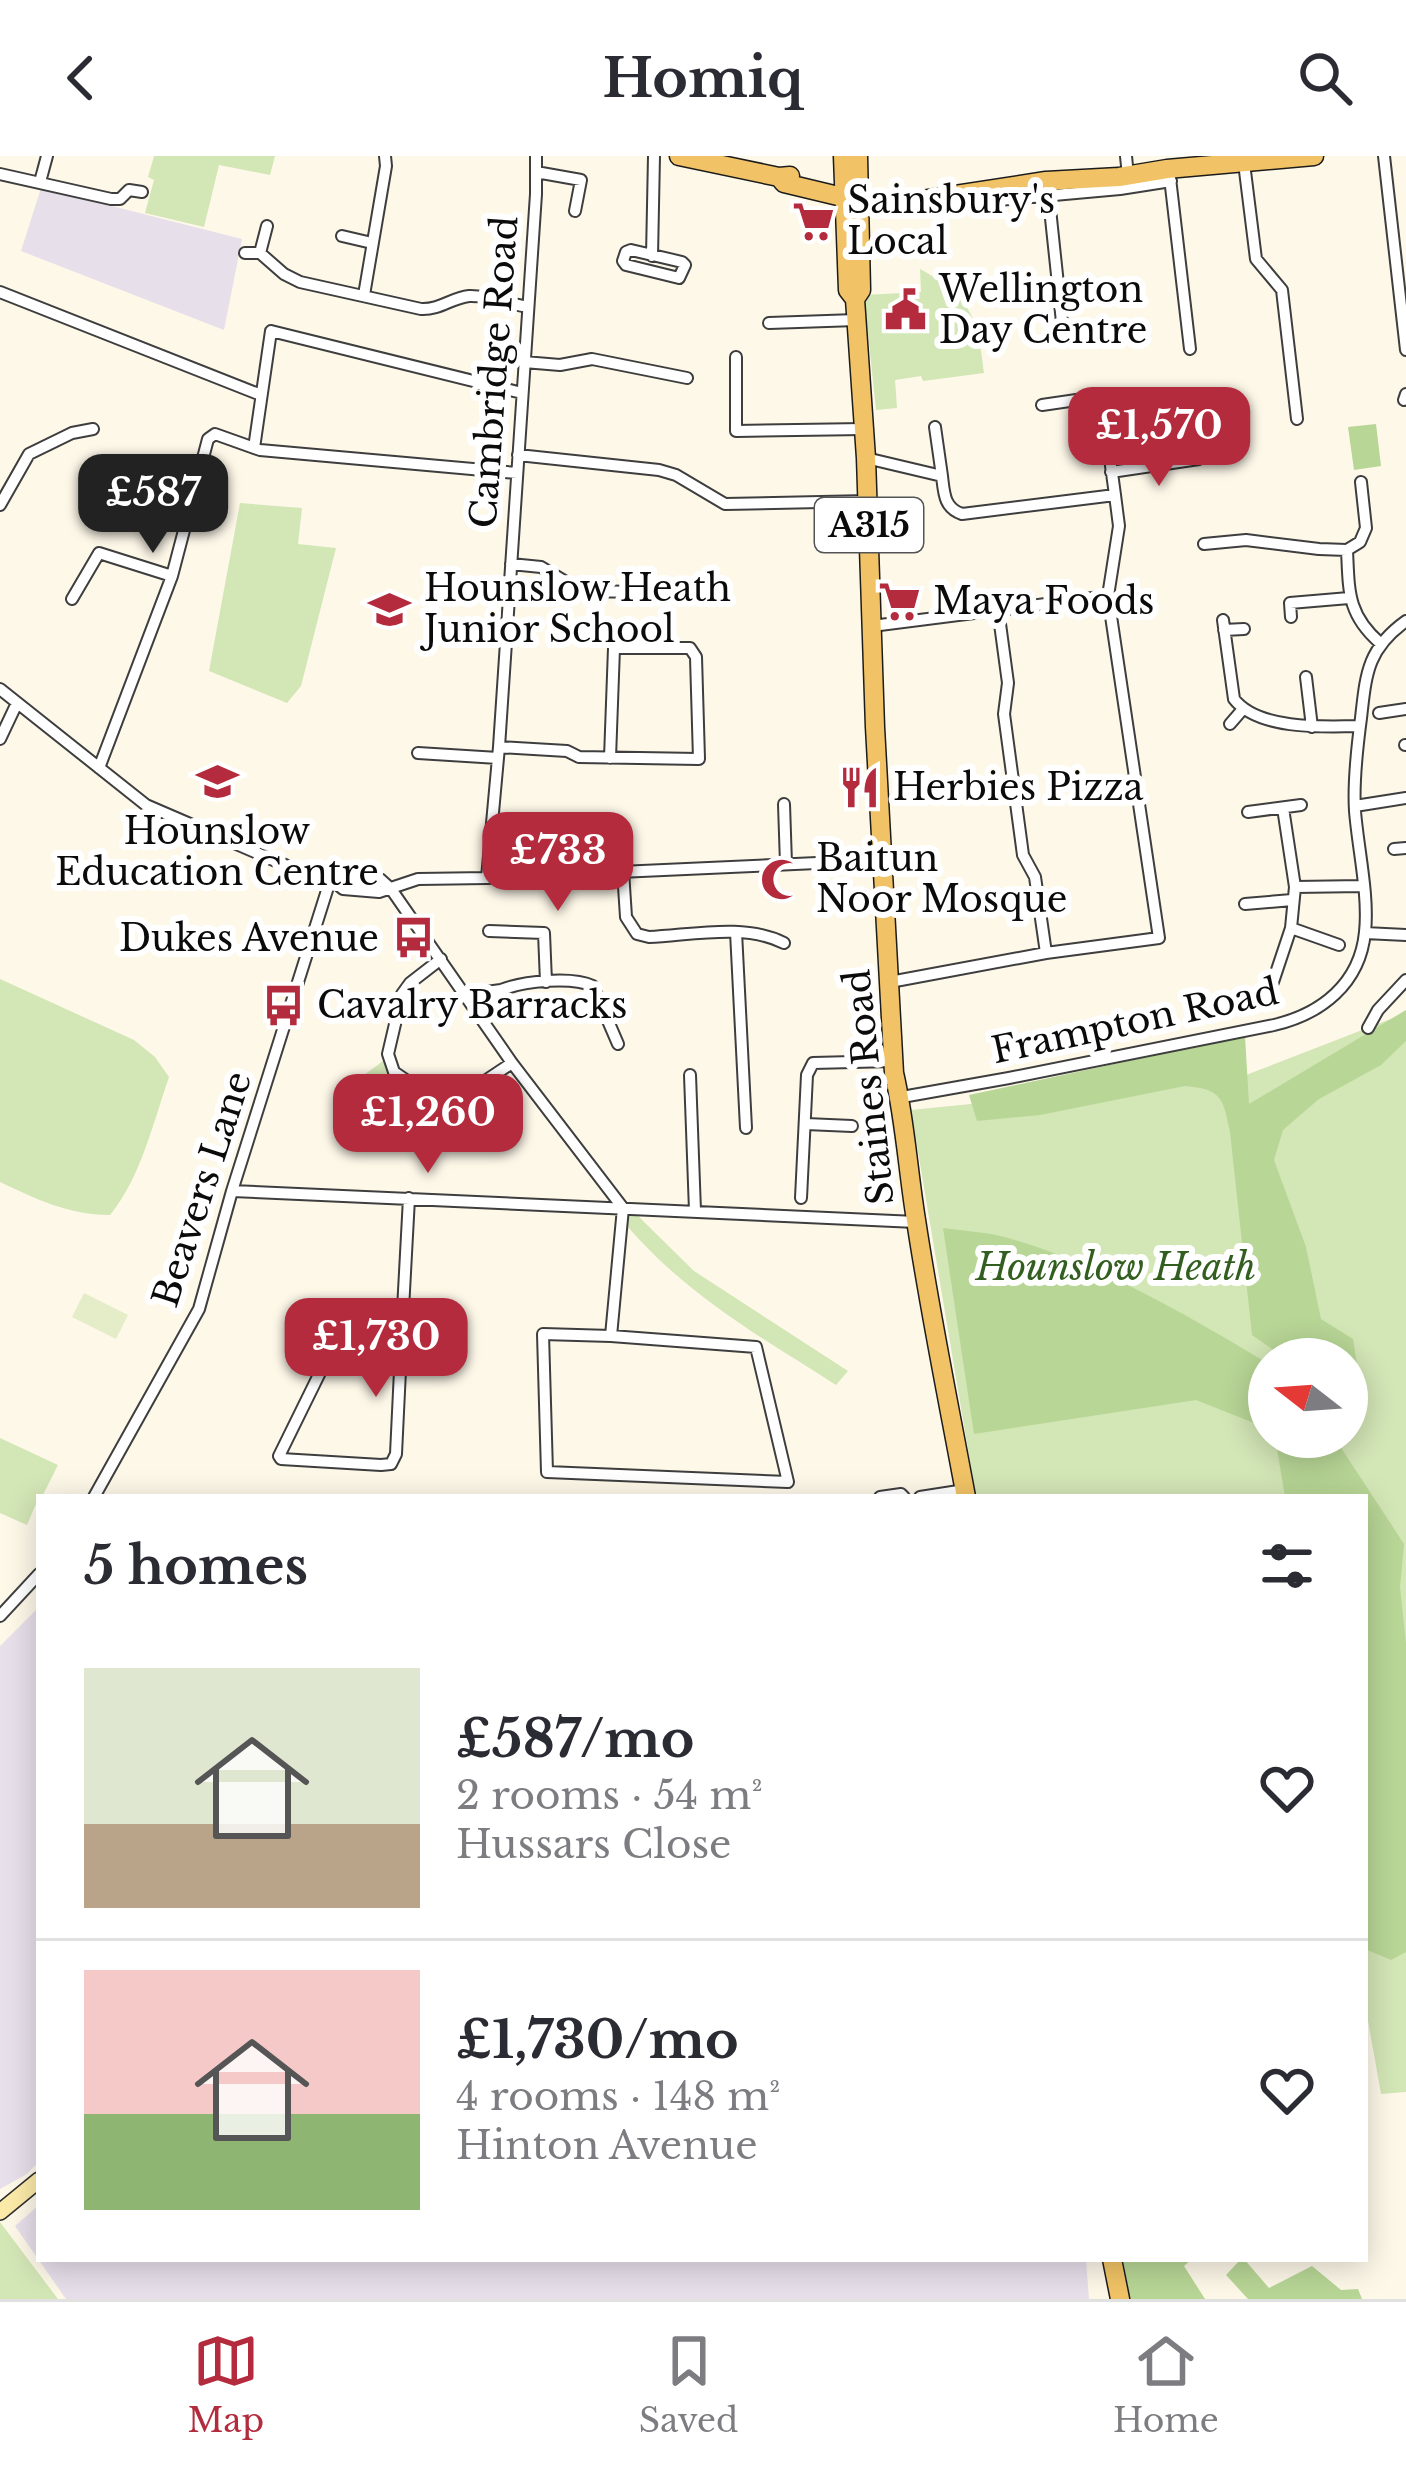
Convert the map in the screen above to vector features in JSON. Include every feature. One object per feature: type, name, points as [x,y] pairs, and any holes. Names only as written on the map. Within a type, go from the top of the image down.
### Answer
[{"type":"main road","points":[[679,156],[784,183],[903,203],[1047,187],[1127,166],[1169,175],[1314,156]]},
{"type":"main road","points":[[814,181],[848,158]]},
{"type":"main road","name":"Staines Road","points":[[848,158],[893,1061],[902,1097],[916,1222]]},
{"type":"main road","points":[[779,178],[814,181],[851,194],[924,198]]},
{"type":"main road","name":"Staines Road","points":[[851,194],[860,232],[861,290],[853,296]]},
{"type":"main road","points":[[860,232],[877,215],[903,203]]},
{"type":"main road","name":"A315","points":[[916,1222],[966,1493]]},
{"type":"main road","points":[[1113,2262],[1120,2299]]},
{"type":"street","points":[[40,182],[46,156]]},
{"type":"street","points":[[364,295],[386,156]]},
{"type":"street","name":"Cambridge Road","points":[[487,878],[536,156]]},
{"type":"street","points":[[652,272],[655,156]]},
{"type":"street","points":[[1384,156],[1406,350]]},
{"type":"street","points":[[1244,163],[1256,259],[1282,290],[1298,419]]},
{"type":"street","points":[[536,172],[580,180],[575,211]]},
{"type":"street","points":[[0,174],[111,199],[120,199],[129,190],[142,192]]},
{"type":"street","points":[[1062,322],[1047,187],[1120,189],[1169,175],[1190,350]]},
{"type":"street","points":[[260,253],[267,226]]},
{"type":"street","points":[[342,236],[372,243]]},
{"type":"street","points":[[631,250],[652,254],[682,262],[680,278],[623,262],[631,250]]},
{"type":"street","points":[[245,253],[260,253],[300,281],[431,310],[473,296],[528,307]]},
{"type":"street","points":[[0,292],[262,395]]},
{"type":"street","points":[[769,323],[856,320]]},
{"type":"street","points":[[254,448],[271,331],[522,393]]},
{"type":"street","points":[[736,357],[736,431],[864,429]]},
{"type":"street","points":[[524,362],[560,365],[592,359],[687,378]]},
{"type":"street","points":[[890,982],[1046,953],[1163,942],[1108,596],[1119,526],[1102,400],[1042,405]]},
{"type":"street","points":[[935,427],[945,501],[952,511],[962,514],[1115,495]]},
{"type":"street","points":[[0,505],[29,454],[93,429]]},
{"type":"street","points":[[99,768],[172,576],[208,439],[215,434],[254,448],[517,473]]},
{"type":"street","points":[[518,455],[658,470],[676,475],[725,504],[868,501]]},
{"type":"street","points":[[866,458],[942,476]]},
{"type":"street","points":[[1111,472],[1199,459]]},
{"type":"street","points":[[1204,544],[1239,539],[1347,550],[1360,542],[1366,528],[1361,482]]},
{"type":"street","points":[[1349,504],[1363,502]]},
{"type":"street","points":[[1347,550],[1349,598],[1363,628],[1380,643],[1406,621]]},
{"type":"street","points":[[73,599],[99,553],[172,576]]},
{"type":"street","points":[[511,564],[541,567],[580,591],[701,593]]},
{"type":"street","points":[[872,626],[1108,596]]},
{"type":"street","points":[[1291,617],[1289,598],[1349,598]]},
{"type":"street","points":[[998,609],[1008,683],[1004,714],[1023,855],[1036,877],[1046,953]]},
{"type":"street","points":[[1244,629],[1223,625],[1234,699],[1243,709],[1312,727],[1360,726]]},
{"type":"street","name":"Frampton Road","points":[[902,1097],[1304,1017],[1322,1007],[1344,986],[1365,933],[1355,806],[1367,669],[1380,643]]},
{"type":"street","points":[[418,753],[567,751],[579,757],[610,758],[699,759],[696,657],[690,649],[614,648],[610,758]]},
{"type":"street","points":[[1291,686],[1306,681],[1312,727]]},
{"type":"street","points":[[0,689],[146,805],[333,884],[380,879],[391,889],[512,1063],[622,1208],[611,1336]]},
{"type":"street","points":[[0,740],[17,703]]},
{"type":"street","points":[[1230,724],[1243,709]]},
{"type":"street","points":[[1379,713],[1406,709]]},
{"type":"street","points":[[1355,806],[1406,798]]},
{"type":"street","points":[[784,804],[786,864]]},
{"type":"street","points":[[1248,812],[1301,805]]},
{"type":"street","points":[[1262,969],[1275,978],[1292,928],[1294,894],[1283,808]]},
{"type":"street","points":[[391,889],[418,879],[883,860]]},
{"type":"street","points":[[622,872],[626,917],[637,934],[649,938],[736,932],[767,935],[784,943]]},
{"type":"street","name":"Beavers Lane","points":[[96,1494],[199,1309],[232,1191],[333,884]]},
{"type":"street","points":[[1245,904],[1363,886]]},
{"type":"street","points":[[1292,928],[1339,945]]},
{"type":"street","points":[[489,931],[544,933],[546,982]]},
{"type":"street","points":[[736,932],[746,1128]]},
{"type":"street","points":[[1365,933],[1406,935]]},
{"type":"street","points":[[441,959],[402,994],[388,1054],[394,1072],[413,1085],[466,1090],[512,1063]]},
{"type":"street","points":[[1368,1028],[1406,980]]},
{"type":"street","points":[[464,995],[517,984],[582,981],[593,986],[618,1043]]},
{"type":"street","points":[[480,1018],[496,1007],[501,990]]},
{"type":"street","points":[[801,1198],[807,1075],[813,1063],[893,1061]]},
{"type":"street","points":[[690,1075],[694,1211]]},
{"type":"street","points":[[806,1124],[852,1126]]},
{"type":"street","points":[[232,1191],[916,1222]]},
{"type":"street","points":[[402,1333],[346,1330],[338,1336],[280,1460],[392,1464],[396,1454],[409,1198]]},
{"type":"street","points":[[543,1334],[611,1336],[757,1347],[788,1482],[547,1472],[543,1334]]},
{"type":"street","points":[[0,1615],[36,1577]]},
{"type":"street","points":[[0,2212],[36,2182]]},
{"type":"shaded area","points":[[41,188],[242,239],[224,330],[21,251]]},
{"type":"shaded area","points":[[36,1610],[36,2164],[0,2189],[0,1646]]},
{"type":"shaded area","points":[[36,2208],[36,2256],[15,2226]]},
{"type":"shaded area","points":[[40,2262],[1086,2262],[1089,2299],[66,2299]]},
{"type":"green space","points":[[154,156],[275,156],[270,175],[219,165],[204,227],[145,213],[154,180],[148,177]]},
{"type":"green space","points":[[920,269],[951,289],[969,310],[984,373],[895,380],[897,408],[876,410],[864,295],[921,292]]},
{"type":"green space","points":[[1376,424],[1381,466],[1354,470],[1348,427]]},
{"type":"green space","points":[[240,503],[302,508],[298,544],[336,548],[301,686],[287,703],[209,671]]},
{"type":"green space","points":[[0,979],[134,1040],[169,1077],[138,1167],[110,1215],[67,1209],[0,1182]]},
{"type":"green space","points":[[1406,1010],[1406,1041],[1381,1065],[1319,1099],[1283,1130],[1274,1160],[1306,1247],[1321,1319],[1351,1338],[1252,1335],[1230,1132],[1222,1103],[1214,1093],[1185,1086],[1040,1115],[977,1121],[969,1095],[1245,1036],[1249,1104]]},
{"type":"green space","name":"Hounslow Heath","points":[[1406,1013],[1406,2092],[1381,2094],[1368,2021],[1368,1494],[975,1494],[911,1110],[1241,1077]]},
{"type":"green space","points":[[383,1061],[388,1076],[399,1086],[371,1106],[353,1083]]},
{"type":"green space","points":[[636,1214],[694,1271],[848,1371],[836,1385],[720,1309],[667,1266],[618,1215]]},
{"type":"green space","points":[[943,1228],[1000,1236],[1076,1262],[1175,1309],[1248,1352],[1248,1421],[1196,1400],[974,1434]]},
{"type":"green space","points":[[84,1293],[128,1315],[116,1339],[72,1317]]},
{"type":"green space","points":[[0,1438],[58,1465],[44,1494],[36,1494],[27,1525],[0,1513]]},
{"type":"green space","points":[[1278,1458],[1348,1458],[1404,1544],[1400,1587],[1406,1643],[1406,1952],[1391,1960],[1368,1950],[1368,1494],[1284,1494]]},
{"type":"green space","points":[[0,2222],[58,2299],[0,2299]]},
{"type":"green space","points":[[1124,2262],[1189,2262],[1184,2266],[1205,2299],[1130,2299]]},
{"type":"green space","points":[[1238,2262],[1247,2262],[1269,2288],[1312,2266],[1341,2290],[1358,2289],[1362,2299],[1248,2299],[1226,2275]]},
{"type":"place","name":"Sainsbury's Local","points":[[813,221]]},
{"type":"place","name":"Wellington Day Centre","points":[[905,310]]},
{"type":"place","name":"Maya Foods","points":[[899,601]]},
{"type":"place","name":"Hounslow Heath Junior School","points":[[390,609]]},
{"type":"place","name":"Hounslow Education Centre","points":[[217,781]]},
{"type":"place","name":"Herbies Pizza","points":[[859,787]]},
{"type":"place","name":"Baitun Noor Mosque","points":[[782,879]]},
{"type":"place","name":"Dukes Avenue","points":[[413,938]]},
{"type":"place","name":"Cavalry Barracks","points":[[283,1005]]}]
